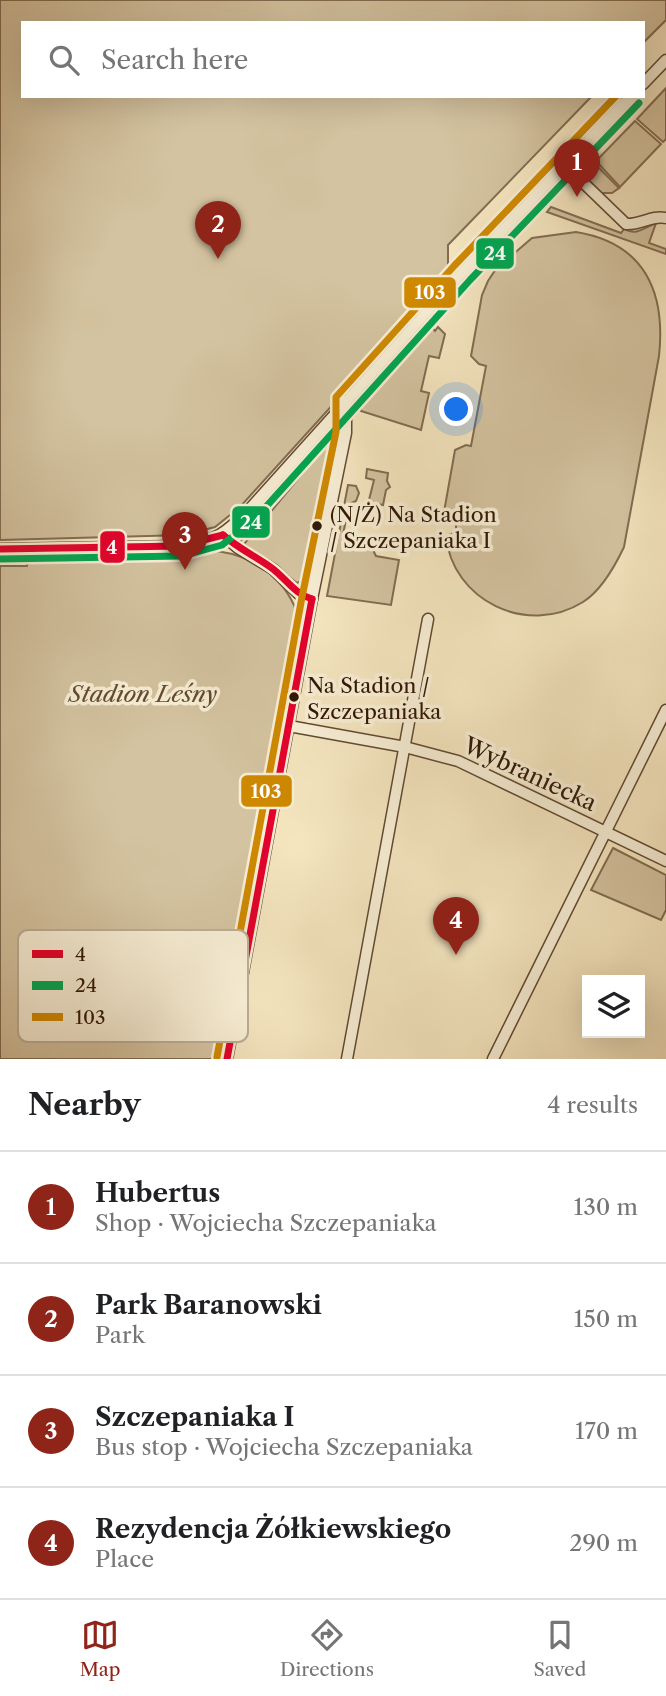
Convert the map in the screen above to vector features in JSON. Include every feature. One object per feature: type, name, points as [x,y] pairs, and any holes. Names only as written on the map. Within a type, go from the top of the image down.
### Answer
[{"type":"street","points":[[645,82],[666,60]]},
{"type":"street","points":[[0,549],[180,546],[223,535],[247,512],[462,273],[629,98]]},
{"type":"street","points":[[565,165],[623,222],[634,224],[653,217],[666,218]]},
{"type":"street","points":[[248,946],[312,599],[346,433],[346,401]]},
{"type":"street","points":[[223,535],[273,569],[301,596],[312,599]]},
{"type":"street","points":[[346,1059],[428,619]]},
{"type":"street","points":[[493,1059],[666,710]]},
{"type":"street","name":"Wybraniecka","points":[[289,726],[405,747],[458,761],[666,861]]},
{"type":"green space","points":[[0,0],[666,0],[666,20],[645,41],[645,21],[21,21],[21,98],[590,98],[448,245],[448,268],[444,282],[240,507],[215,527],[185,535],[0,540]]},
{"type":"green space","points":[[666,88],[666,139],[663,142],[637,119]]},
{"type":"green space","points":[[610,98],[620,98],[572,148],[566,147]]},
{"type":"green space","points":[[635,121],[661,144],[620,187],[596,161]]},
{"type":"green space","points":[[554,158],[558,163],[465,260],[460,260],[460,255]]},
{"type":"green space","points":[[594,163],[619,188],[612,193],[599,193],[582,175]]},
{"type":"green space","points":[[551,207],[621,233],[624,229],[636,231],[656,223],[649,243],[666,249],[666,254],[547,212]]},
{"type":"green space","points":[[576,232],[619,247],[634,259],[646,274],[659,311],[659,356],[624,547],[616,562],[602,584],[583,602],[561,612],[539,615],[517,613],[496,606],[477,594],[462,578],[451,559],[446,536],[456,532],[456,514],[444,512],[455,450],[466,445],[471,446],[486,366],[479,364],[471,356],[482,295],[488,281],[496,269],[532,238]]},
{"type":"green space","points":[[430,325],[435,331],[438,327],[445,334],[439,358],[429,356],[421,391],[429,393],[421,430],[361,411],[361,400],[366,392]]},
{"type":"green space","points":[[333,424],[336,425],[337,432],[311,571],[309,578],[297,583],[244,544],[327,444],[328,441],[323,436]]},
{"type":"green space","points":[[320,439],[322,444],[241,541],[239,531]]},
{"type":"green space","points":[[367,469],[388,473],[387,481],[390,487],[386,490],[383,505],[377,504],[376,510],[367,508],[374,480],[366,478]]},
{"type":"green space","points":[[348,485],[356,486],[359,493],[356,501],[349,504],[343,535],[368,540],[376,556],[399,560],[391,605],[327,596]]},
{"type":"green space","name":"Stadion Leśny","points":[[218,551],[257,564],[278,581],[294,605],[299,632],[245,930],[18,930],[18,1042],[224,1042],[221,1059],[0,1059],[0,566],[27,566],[28,553]]},
{"type":"green space","points":[[613,848],[666,875],[666,910],[661,920],[591,890]]},
{"type":"transit line","name":"103","points":[[240,930],[302,597],[336,432],[336,397],[454,266],[614,98]]},
{"type":"transit line","name":"24","points":[[0,559],[182,556],[222,545],[255,519],[470,280],[639,103]]},
{"type":"transit line","name":"4","points":[[223,535],[273,569],[301,594],[312,599]]},
{"type":"transit line","name":"4","points":[[0,549],[180,546],[223,535]]},
{"type":"transit line","name":"4","points":[[248,945],[312,599]]},
{"type":"transit line","name":"103","points":[[217,1057],[220,1042]]},
{"type":"transit line","name":"4","points":[[227,1059],[230,1042]]},
{"type":"place","name":"Hubertus","points":[[577,197]]},
{"type":"place","name":"Park Baranowski","points":[[218,259]]},
{"type":"place","name":"(N/Ż) Na Stadion / Szczepaniaka I","points":[[317,526]]},
{"type":"place","name":"Szczepaniaka I","points":[[185,570]]},
{"type":"place","name":"Na Stadion / Szczepaniaka","points":[[294,697]]},
{"type":"place","name":"Rezydencja Żółkiewskiego","points":[[456,955]]}]
